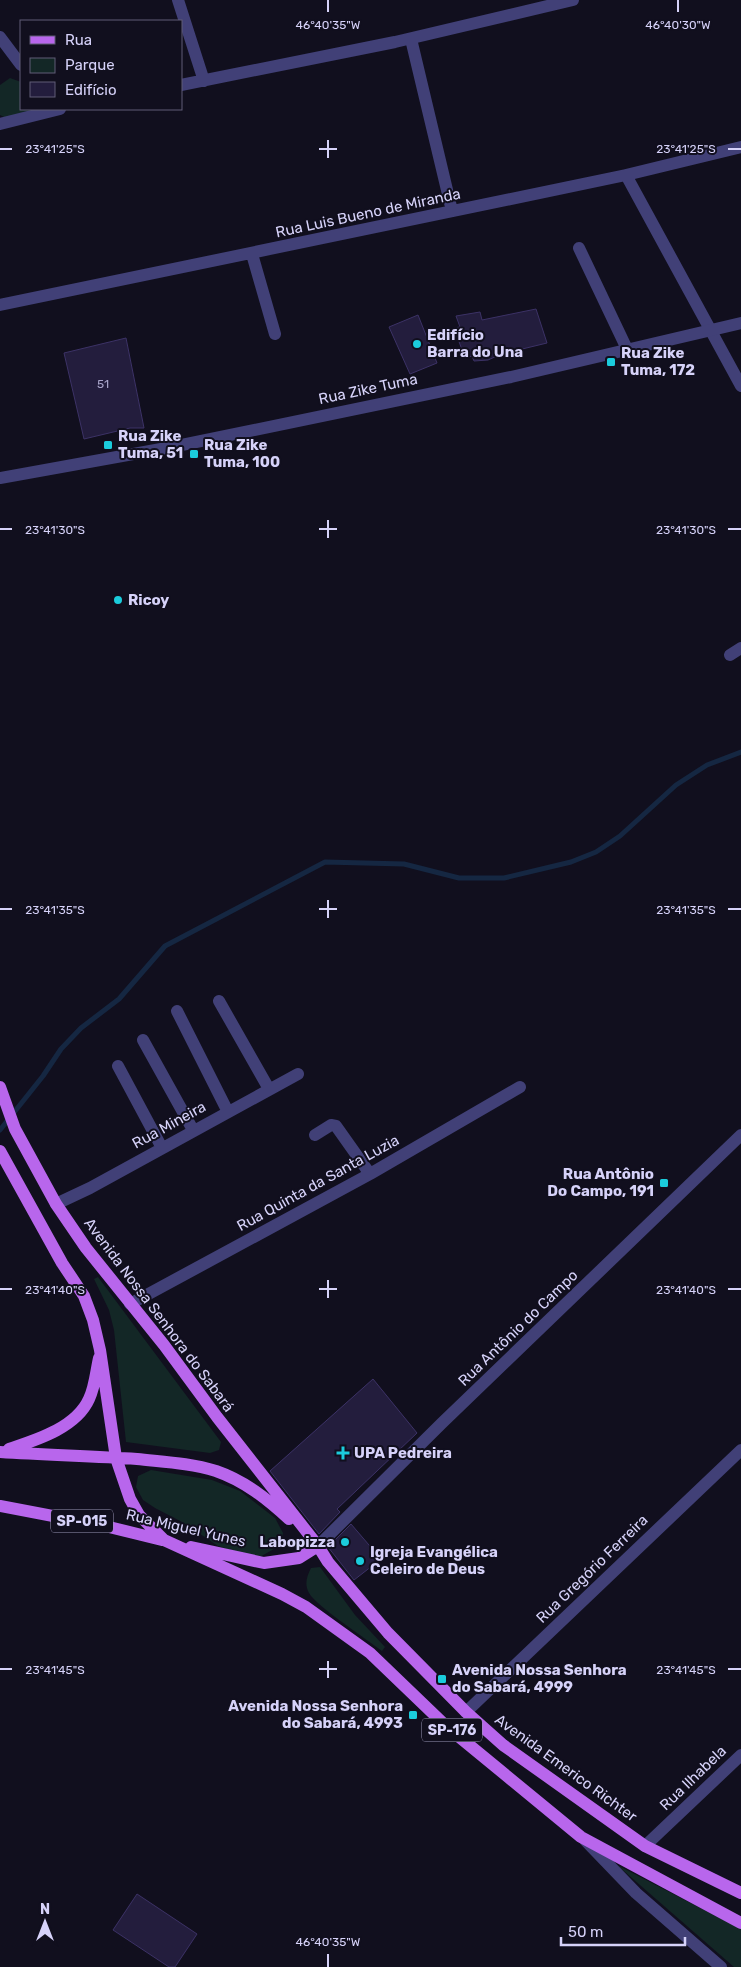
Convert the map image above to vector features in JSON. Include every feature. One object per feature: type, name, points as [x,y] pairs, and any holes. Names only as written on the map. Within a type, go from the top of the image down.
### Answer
[{"type":"main road","name":"Avenida Nossa Senhora do Sabará","points":[[0,1087],[15,1129],[56,1204],[86,1248],[164,1345],[217,1418],[318,1546]]},
{"type":"main road","points":[[0,1151],[62,1263],[84,1296],[93,1320],[100,1350],[116,1458],[130,1499],[139,1515],[164,1540]]},
{"type":"main road","points":[[0,1452],[34,1441],[69,1423],[80,1414],[90,1398],[100,1350]]},
{"type":"main road","points":[[0,1452],[180,1463],[217,1472],[264,1496],[318,1546]]},
{"type":"main road","name":"Rua Miguel Yunes","points":[[0,1506],[105,1526],[264,1563],[299,1558],[318,1546]]},
{"type":"main road","name":"SP-176","points":[[164,1540],[282,1594],[306,1607],[370,1653],[446,1726],[582,1837],[741,1923]]},
{"type":"main road","name":"Avenida Emerico Richter","points":[[318,1546],[328,1562],[388,1633],[466,1712],[503,1745],[645,1846],[741,1893]]},
{"type":"street","points":[[178,0],[204,81]]},
{"type":"street","points":[[182,85],[411,39],[574,0]]},
{"type":"street","points":[[0,37],[20,64]]},
{"type":"street","points":[[411,39],[452,211]]},
{"type":"street","points":[[0,124],[32,117],[51,110]]},
{"type":"street","name":"Rua Luis Bueno de Miranda","points":[[0,305],[626,175],[741,147]]},
{"type":"street","points":[[626,175],[741,386]]},
{"type":"street","points":[[579,248],[627,349]]},
{"type":"street","points":[[252,254],[275,334]]},
{"type":"street","name":"Rua Zike Tuma","points":[[0,478],[155,450],[511,377],[741,323]]},
{"type":"street","points":[[219,1001],[270,1089]]},
{"type":"street","points":[[176,1011],[228,1112]]},
{"type":"street","points":[[143,1040],[193,1130]]},
{"type":"street","points":[[118,1066],[162,1148]]},
{"type":"street","name":"Rua Mineira","points":[[56,1204],[90,1188],[298,1074]]},
{"type":"street","name":"Rua Quinta da Santa Luzia","points":[[130,1304],[370,1174],[520,1087]]},
{"type":"street","points":[[315,1134],[331,1125],[336,1126],[370,1174]]},
{"type":"street","name":"Rua Antônio do Campo","points":[[318,1546],[741,1135]]},
{"type":"street","name":"Rua Gregório Ferreira","points":[[466,1712],[741,1450]]},
{"type":"street","name":"Rua Ilhabela","points":[[645,1846],[741,1755]]},
{"type":"street","points":[[582,1837],[636,1893],[721,1967]]},
{"type":"green space","points":[[10,78],[20,82],[20,110],[38,110],[6,118],[0,115],[0,85]]},
{"type":"green space","points":[[98,1277],[221,1442],[219,1450],[210,1453],[126,1442],[114,1330],[109,1310],[94,1279]]},
{"type":"green space","points":[[151,1470],[212,1480],[240,1491],[275,1518],[283,1533],[281,1545],[258,1558],[218,1546],[184,1523],[143,1500],[136,1487],[138,1476]]},
{"type":"green space","points":[[320,1567],[355,1615],[385,1647],[382,1651],[331,1614],[309,1593],[306,1583],[307,1577],[311,1568]]},
{"type":"green space","points":[[617,1865],[741,1929],[741,1967],[734,1967]]},
{"type":"building","points":[[536,309],[547,343],[514,351],[513,349],[488,360],[474,361],[472,356],[465,358],[454,328],[460,327],[456,316],[480,312],[482,320]]},
{"type":"building","name":"Edifício Barra do Una","points":[[418,315],[437,363],[410,374],[389,327]]},
{"type":"building","points":[[126,338],[144,428],[130,428],[84,439],[64,353]]},
{"type":"building","name":"UPA Pedreira","points":[[373,1379],[417,1433],[337,1509],[340,1512],[319,1534],[270,1471]]},
{"type":"building","points":[[351,1524],[381,1559],[354,1580],[328,1547]]},
{"type":"building","points":[[137,1894],[197,1934],[175,1967],[169,1967],[113,1930]]},
{"type":"waterway","points":[[0,1130],[43,1076],[61,1049],[81,1028],[119,999],[165,946],[325,862],[404,864],[459,878],[504,878],[571,862],[596,852],[620,836],[676,785],[707,765],[741,752]]},
{"type":"place","name":"Edifício Barra do Una","points":[[417,344]]},
{"type":"place","name":"Rua Zike Tuma, 172","points":[[611,362]]},
{"type":"place","name":"Rua Zike Tuma, 51","points":[[108,445]]},
{"type":"place","name":"Rua Zike Tuma, 100","points":[[194,454]]},
{"type":"place","name":"Ricoy","points":[[118,600]]},
{"type":"place","name":"Rua Antônio Do Campo, 191","points":[[664,1183]]},
{"type":"place","name":"UPA Pedreira","points":[[343,1453]]},
{"type":"place","name":"Labopizza","points":[[345,1542]]},
{"type":"place","name":"Igreja Evangélica Celeiro de Deus","points":[[360,1561]]},
{"type":"place","name":"Avenida Nossa Senhora do Sabará, 4999","points":[[442,1679]]},
{"type":"place","name":"Avenida Nossa Senhora do Sabará, 4993","points":[[413,1715]]}]
